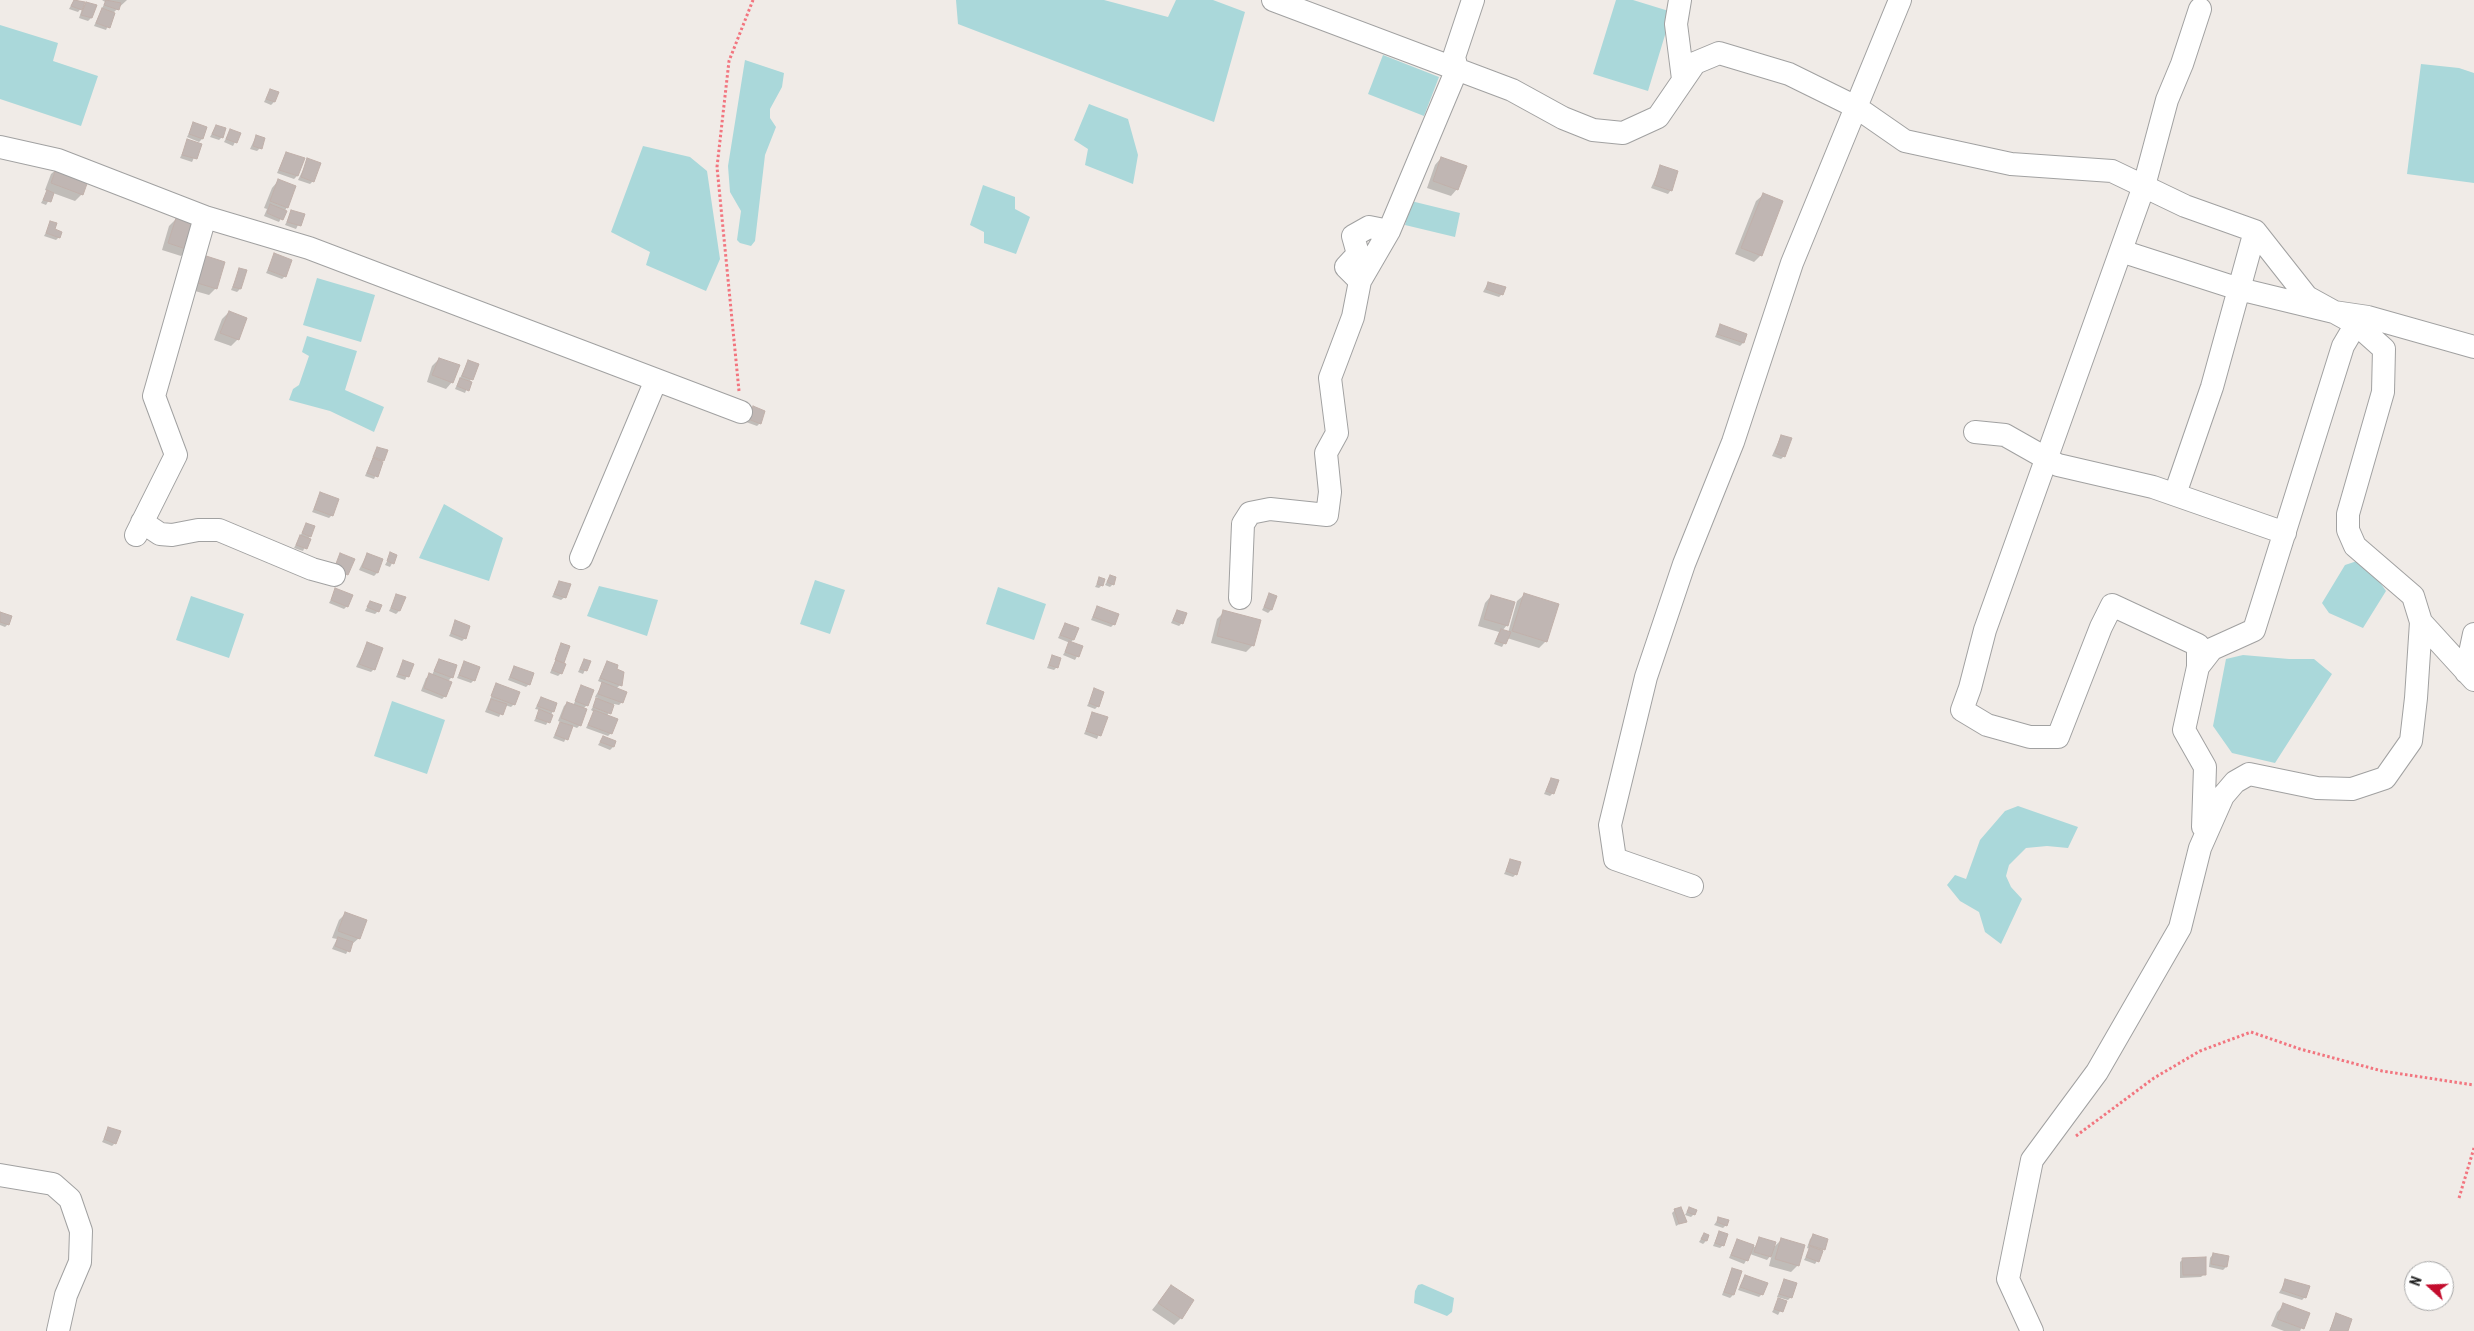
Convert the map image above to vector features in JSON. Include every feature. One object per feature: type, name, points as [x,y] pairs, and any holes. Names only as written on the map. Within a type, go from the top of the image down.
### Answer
[{"type":"street","points":[[1273,0],[1512,90],[1563,118],[1593,130],[1623,133],[1658,117],[1695,63],[1719,53],[1789,74],[1856,107],[1905,141],[2011,164],[2112,171],[2185,206],[2255,231],[2307,296],[2356,324],[2384,349],[2384,392],[2348,514],[2348,530],[2355,546],[2413,596],[2421,622],[2411,741],[2385,778],[2352,789],[2317,788],[2249,774],[2235,782],[2223,796],[2200,848]]},
{"type":"street","points":[[1240,598],[1243,524],[1250,513],[1270,508],[1328,515],[1330,492],[1326,453],[1337,433],[1330,378],[1353,317],[1360,281],[1389,230],[1457,69],[1454,57],[1473,0]]},
{"type":"street","points":[[1680,0],[1676,24],[1683,79]]},
{"type":"street","points":[[1692,886],[1615,859],[1610,824],[1646,677],[1681,573],[1732,442],[1792,264],[1900,0]]},
{"type":"street","points":[[2032,1331],[2008,1279],[2032,1160],[2098,1072],[2180,928],[2200,848],[2205,808],[2205,767],[2184,730],[2198,666],[2198,645],[2112,605],[2101,626],[2058,737],[2030,737],[1987,725],[1962,710],[1970,688],[1985,630],[2048,459],[2144,186],[2155,151],[2167,100],[2182,64],[2200,9]]},
{"type":"street","points":[[0,147],[58,160],[205,217],[310,248],[741,412]]},
{"type":"street","points":[[205,217],[154,396],[176,455],[139,529],[172,535],[198,530],[219,530],[312,569],[334,576]]},
{"type":"street","points":[[2176,494],[2212,386],[2255,231]]},
{"type":"street","points":[[2121,250],[2239,290],[2334,312],[2368,317],[2474,347]]},
{"type":"street","points":[[2198,666],[2212,649],[2254,630],[2343,346],[2356,324]]},
{"type":"street","points":[[581,558],[656,380]]},
{"type":"street","points":[[1975,432],[2005,435],[2058,465],[2153,487],[2285,533]]},
{"type":"street","points":[[2421,622],[2470,676]]},
{"type":"street","points":[[2470,676],[2474,634]]},
{"type":"street","points":[[0,1175],[53,1184],[70,1199],[81,1230],[80,1262],[66,1295],[58,1331]]},
{"type":"path","points":[[741,412],[717,166],[729,61],[753,0]]},
{"type":"path","points":[[2069,1141],[2154,1078],[2200,1052],[2251,1032],[2300,1049],[2382,1071],[2474,1085]]},
{"type":"path","points":[[2459,1198],[2474,1148]]},
{"type":"water","points":[[956,0],[1104,0],[1168,17],[1176,0],[1213,0],[1245,12],[1214,122],[958,24]]},
{"type":"water","points":[[1616,0],[1633,0],[1672,12],[1648,91],[1593,74]]},
{"type":"water","points":[[0,25],[58,43],[53,61],[98,76],[81,126],[0,99]]},
{"type":"water","points":[[1383,55],[1439,77],[1424,116],[1368,94]]},
{"type":"water","points":[[745,60],[784,73],[782,87],[770,109],[770,118],[776,127],[765,155],[755,241],[751,246],[740,243],[737,240],[741,211],[730,192],[728,166]]},
{"type":"water","points":[[2421,64],[2459,68],[2474,73],[2474,183],[2407,174]]},
{"type":"water","points":[[1089,104],[1128,119],[1138,155],[1133,184],[1085,165],[1088,149],[1074,140]]},
{"type":"water","points":[[643,146],[690,157],[707,171],[720,259],[706,291],[646,265],[650,252],[611,232]]},
{"type":"water","points":[[983,185],[1015,197],[1015,209],[1030,217],[1016,254],[984,243],[984,232],[970,225]]},
{"type":"water","points":[[1411,201],[1460,213],[1455,237],[1405,225]]},
{"type":"water","points":[[317,278],[375,295],[361,342],[303,325]]},
{"type":"water","points":[[307,336],[357,351],[345,390],[384,407],[374,432],[330,411],[289,400],[293,389],[299,385],[309,356],[302,352]]},
{"type":"water","points":[[444,504],[503,538],[489,581],[419,558]]},
{"type":"water","points":[[2360,560],[2370,568],[2386,591],[2363,628],[2329,613],[2322,603],[2345,565]]},
{"type":"water","points":[[815,580],[845,590],[830,634],[800,624]]},
{"type":"water","points":[[599,586],[658,600],[647,636],[587,616]]},
{"type":"water","points":[[998,587],[1046,604],[1034,640],[986,624]]},
{"type":"water","points":[[191,596],[244,614],[229,658],[176,640]]},
{"type":"water","points":[[2243,655],[2314,659],[2332,674],[2275,763],[2232,753],[2213,726],[2226,659]]},
{"type":"water","points":[[392,701],[445,720],[427,774],[374,756]]},
{"type":"water","points":[[2018,806],[2078,827],[2068,848],[2047,846],[2026,848],[2009,865],[2006,876],[2011,887],[2022,899],[2001,944],[1985,932],[1979,912],[1960,901],[1947,885],[1955,875],[1966,879],[1980,840],[2005,811]]},
{"type":"water","points":[[1422,1284],[1454,1298],[1452,1312],[1447,1316],[1414,1303],[1415,1291],[1418,1285]]},
{"type":"building","points":[[74,0],[85,2],[82,10],[71,6]]},
{"type":"building","points":[[106,0],[121,3],[119,10],[104,5]]},
{"type":"building","points":[[86,2],[97,5],[92,18],[81,15]]},
{"type":"building","points":[[102,8],[115,13],[110,28],[96,23]]},
{"type":"building","points":[[270,89],[279,92],[275,102],[266,99]]},
{"type":"building","points":[[193,122],[207,127],[203,139],[189,134]]},
{"type":"building","points":[[216,125],[226,128],[223,138],[212,134]]},
{"type":"building","points":[[230,129],[241,133],[237,143],[226,139]]},
{"type":"building","points":[[256,135],[265,138],[262,149],[253,146]]},
{"type":"building","points":[[187,139],[202,144],[197,159],[182,155]]},
{"type":"building","points":[[286,152],[305,158],[298,176],[279,170]]},
{"type":"building","points":[[1441,157],[1467,166],[1458,190],[1433,181]]},
{"type":"building","points":[[307,158],[321,163],[314,182],[301,177]]},
{"type":"building","points":[[1660,165],[1678,171],[1672,191],[1654,185]]},
{"type":"building","points":[[57,166],[89,178],[83,195],[51,183]]},
{"type":"building","points":[[278,179],[296,186],[288,208],[270,201]]},
{"type":"building","points":[[47,190],[54,193],[51,202],[43,200]]},
{"type":"building","points":[[1763,193],[1783,201],[1762,256],[1741,248]]},
{"type":"building","points":[[270,204],[287,211],[283,220],[267,213]]},
{"type":"building","points":[[291,210],[305,214],[301,226],[287,222]]},
{"type":"building","points":[[176,218],[197,225],[189,250],[168,243]]},
{"type":"building","points":[[50,221],[57,223],[55,229],[62,232],[60,238],[46,233]]},
{"type":"building","points":[[274,253],[292,260],[286,277],[268,270]]},
{"type":"building","points":[[203,255],[225,262],[217,289],[194,282]]},
{"type":"building","points":[[239,268],[247,270],[241,289],[233,287]]},
{"type":"building","points":[[1488,282],[1506,287],[1503,295],[1486,289]]},
{"type":"building","points":[[229,311],[247,318],[239,340],[220,333]]},
{"type":"building","points":[[1720,324],[1747,334],[1744,343],[1717,334]]},
{"type":"building","points":[[439,358],[460,365],[453,383],[432,375]]},
{"type":"building","points":[[468,360],[479,364],[473,380],[462,376]]},
{"type":"building","points":[[460,378],[472,382],[469,391],[457,386]]},
{"type":"building","points":[[753,406],[765,411],[761,424],[748,419]]},
{"type":"building","points":[[1781,435],[1792,438],[1785,457],[1775,453]]},
{"type":"building","points":[[377,447],[388,450],[384,461],[373,457]]},
{"type":"building","points":[[373,458],[383,462],[378,477],[367,473]]},
{"type":"building","points":[[320,492],[339,499],[333,516],[314,509]]},
{"type":"building","points":[[306,523],[315,526],[311,537],[302,533]]},
{"type":"building","points":[[300,535],[311,539],[307,549],[296,545]]},
{"type":"building","points":[[390,552],[397,555],[394,564],[387,561]]},
{"type":"building","points":[[340,553],[355,559],[348,575],[334,569]]},
{"type":"building","points":[[367,553],[383,559],[378,573],[362,567]]},
{"type":"building","points":[[1110,575],[1116,577],[1114,585],[1107,582]]},
{"type":"building","points":[[1099,577],[1105,579],[1103,586],[1097,584]]},
{"type":"building","points":[[559,581],[571,584],[566,598],[554,594]]},
{"type":"building","points":[[335,588],[353,595],[348,607],[331,600]]},
{"type":"building","points":[[1269,593],[1277,596],[1272,610],[1264,607]]},
{"type":"building","points":[[1524,593],[1559,604],[1547,642],[1512,631]]},
{"type":"building","points":[[396,594],[406,597],[400,611],[391,608]]},
{"type":"building","points":[[1491,595],[1515,602],[1508,626],[1484,619]]},
{"type":"building","points":[[370,601],[382,605],[379,612],[367,607]]},
{"type":"building","points":[[1097,606],[1119,614],[1115,625],[1093,617]]},
{"type":"building","points":[[1177,610],[1187,613],[1183,624],[1173,620]]},
{"type":"building","points":[[1223,610],[1261,620],[1254,646],[1217,636]]},
{"type":"building","points":[[0,612],[12,616],[9,625],[0,622]]},
{"type":"building","points":[[455,620],[470,626],[466,639],[451,633]]},
{"type":"building","points":[[1065,623],[1079,628],[1074,640],[1060,635]]},
{"type":"building","points":[[1501,629],[1511,632],[1506,644],[1496,641]]},
{"type":"building","points":[[1069,641],[1083,646],[1079,657],[1065,652]]},
{"type":"building","points":[[367,642],[383,648],[375,670],[359,664]]},
{"type":"building","points":[[561,643],[570,646],[564,663],[555,660]]},
{"type":"building","points":[[1052,655],[1061,658],[1058,668],[1049,665]]},
{"type":"building","points":[[439,659],[457,665],[453,678],[434,671]]},
{"type":"building","points":[[584,659],[591,661],[587,671],[580,669]]},
{"type":"building","points":[[403,660],[414,664],[409,677],[398,674]]},
{"type":"building","points":[[556,660],[566,664],[562,674],[552,670]]},
{"type":"building","points":[[464,661],[480,667],[475,681],[459,675]]},
{"type":"building","points":[[607,661],[618,665],[617,669],[624,672],[622,686],[600,678]]},
{"type":"building","points":[[514,666],[534,673],[530,685],[510,677]]},
{"type":"building","points":[[429,673],[452,682],[446,697],[424,688]]},
{"type":"building","points":[[602,682],[627,692],[623,703],[598,694]]},
{"type":"building","points":[[496,683],[520,692],[515,705],[491,696]]},
{"type":"building","points":[[581,685],[594,690],[588,706],[575,701]]},
{"type":"building","points":[[1094,688],[1104,692],[1099,707],[1089,703]]},
{"type":"building","points":[[541,697],[557,703],[554,712],[537,706]]},
{"type":"building","points":[[596,698],[614,705],[611,714],[593,707]]},
{"type":"building","points":[[491,699],[507,704],[503,715],[488,709]]},
{"type":"building","points":[[567,702],[587,709],[581,726],[561,718]]},
{"type":"building","points":[[539,709],[553,715],[550,723],[536,718]]},
{"type":"building","points":[[594,710],[618,719],[612,734],[588,725]]},
{"type":"building","points":[[1092,712],[1108,717],[1101,736],[1086,731]]},
{"type":"building","points":[[560,722],[573,726],[568,740],[555,735]]},
{"type":"building","points":[[603,736],[616,741],[614,747],[600,742]]},
{"type":"building","points":[[1551,778],[1559,780],[1554,794],[1546,791]]},
{"type":"building","points":[[1510,859],[1521,862],[1517,875],[1506,871]]},
{"type":"building","points":[[345,912],[367,920],[360,939],[338,931]]},
{"type":"building","points":[[338,937],[353,942],[350,952],[335,946]]},
{"type":"building","points":[[108,1127],[121,1131],[116,1144],[104,1139]]},
{"type":"building","points":[[1681,1207],[1687,1222],[1679,1224],[1674,1209]]},
{"type":"building","points":[[1689,1207],[1697,1210],[1695,1215],[1687,1212]]},
{"type":"building","points":[[1718,1217],[1729,1220],[1727,1226],[1717,1222]]},
{"type":"building","points":[[1719,1231],[1728,1234],[1724,1246],[1715,1243]]},
{"type":"building","points":[[1704,1233],[1709,1235],[1707,1241],[1701,1239]]},
{"type":"building","points":[[1813,1234],[1828,1239],[1825,1250],[1809,1245]]},
{"type":"building","points":[[1759,1237],[1776,1242],[1771,1257],[1754,1252]]},
{"type":"building","points":[[1781,1238],[1805,1245],[1799,1266],[1775,1259]]},
{"type":"building","points":[[1737,1239],[1754,1245],[1748,1261],[1731,1255]]},
{"type":"building","points":[[1810,1246],[1823,1251],[1819,1262],[1806,1257]]},
{"type":"building","points":[[2213,1253],[2229,1256],[2227,1267],[2211,1264]]},
{"type":"building","points":[[2206,1257],[2206,1275],[2183,1275],[2182,1258]]},
{"type":"building","points":[[1732,1268],[1742,1271],[1734,1295],[1724,1292]]},
{"type":"building","points":[[1745,1275],[1768,1283],[1763,1295],[1740,1287]]},
{"type":"building","points":[[1784,1279],[1797,1283],[1792,1298],[1779,1294]]},
{"type":"building","points":[[2285,1279],[2310,1286],[2306,1298],[2282,1290]]},
{"type":"building","points":[[1171,1285],[1194,1300],[1182,1319],[1158,1303]]},
{"type":"building","points":[[1778,1298],[1787,1301],[1783,1312],[1774,1309]]},
{"type":"building","points":[[2283,1303],[2310,1313],[2304,1329],[2277,1319]]},
{"type":"building","points":[[2336,1313],[2352,1319],[2348,1331],[2330,1331]]}]
